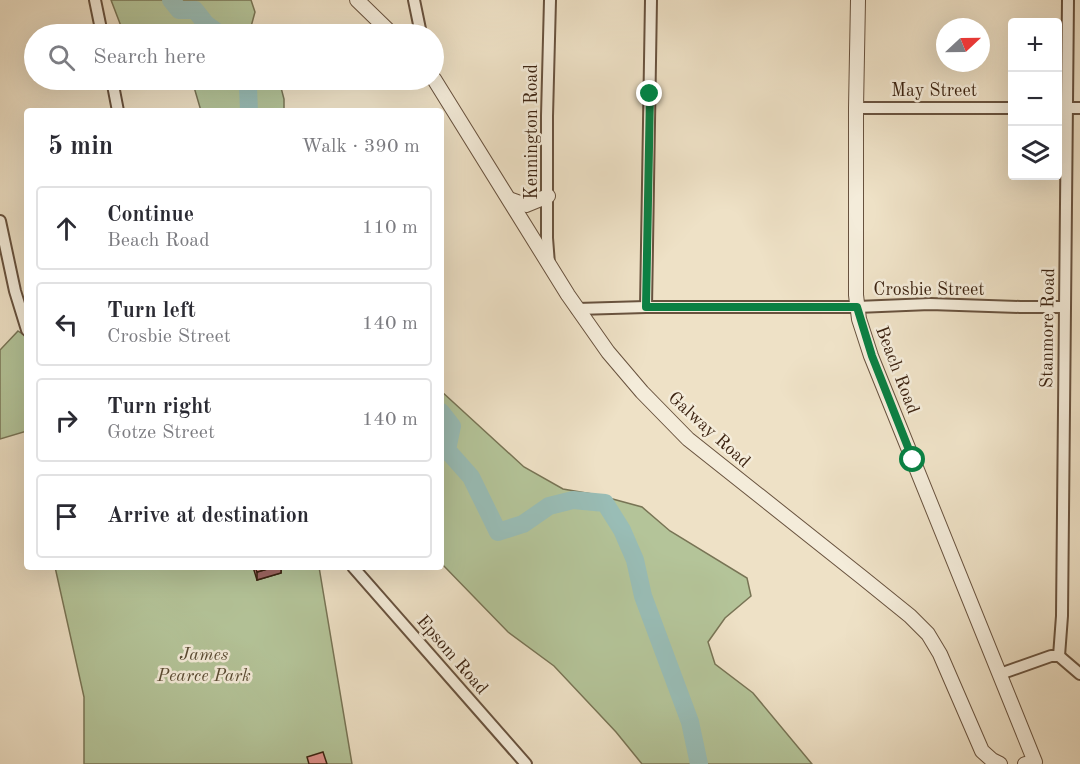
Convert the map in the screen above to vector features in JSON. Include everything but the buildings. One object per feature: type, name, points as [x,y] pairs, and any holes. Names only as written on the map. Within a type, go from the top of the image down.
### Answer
[{"type":"street","points":[[95,0],[100,24]]},
{"type":"street","points":[[357,0],[382,24]]},
{"type":"street","points":[[414,0],[419,24]]},
{"type":"street","name":"Kennington Road","points":[[549,265],[547,238],[550,0]]},
{"type":"street","points":[[646,307],[651,0]]},
{"type":"street","name":"Beach Road","points":[[858,0],[854,262],[857,307],[872,356],[999,674],[1032,763]]},
{"type":"street","name":"Stanmore Road","points":[[1059,656],[1062,616],[1065,307],[1062,108],[1068,0]]},
{"type":"street","points":[[114,90],[117,108]]},
{"type":"street","name":"Galway Road","points":[[441,90],[577,309],[628,376],[675,427],[729,473],[910,616],[928,634],[940,654],[982,751],[1000,764]]},
{"type":"street","name":"May Street","points":[[856,108],[1008,108]]},
{"type":"street","points":[[1062,108],[1080,108]]},
{"type":"street","points":[[509,199],[526,205],[548,196]]},
{"type":"street","points":[[0,221],[15,291],[24,320]]},
{"type":"street","name":"Crosbie Street","points":[[577,309],[857,307],[930,304],[1020,308],[1065,307]]},
{"type":"street","name":"Epsom Road","points":[[356,570],[526,764]]},
{"type":"street","points":[[999,674],[1045,657],[1059,656],[1080,675]]},
{"type":"green space","points":[[111,0],[251,0],[255,12],[252,24],[120,24]]},
{"type":"green space","points":[[195,90],[282,90],[284,99],[284,108],[200,108]]},
{"type":"green space","points":[[18,331],[24,335],[24,432],[0,439],[0,350]]},
{"type":"green space","points":[[444,394],[524,467],[563,489],[598,495],[642,507],[670,531],[747,578],[751,596],[725,618],[708,642],[715,664],[753,693],[812,764],[642,764],[616,732],[554,666],[508,632],[444,566]]},
{"type":"green space","name":"James Pearce Park","points":[[56,570],[320,570],[352,764],[84,764],[84,697]]},
{"type":"waterway","points":[[171,0],[179,10],[195,10],[206,24]]},
{"type":"waterway","points":[[248,90],[249,108]]},
{"type":"waterway","points":[[444,416],[452,426],[447,450],[471,477],[498,532],[523,524],[549,506],[573,500],[605,503],[622,530],[635,560],[643,596],[690,722],[699,764]]},
{"type":"route","points":[[650,94],[646,307],[857,307],[862,330],[913,460]]}]
